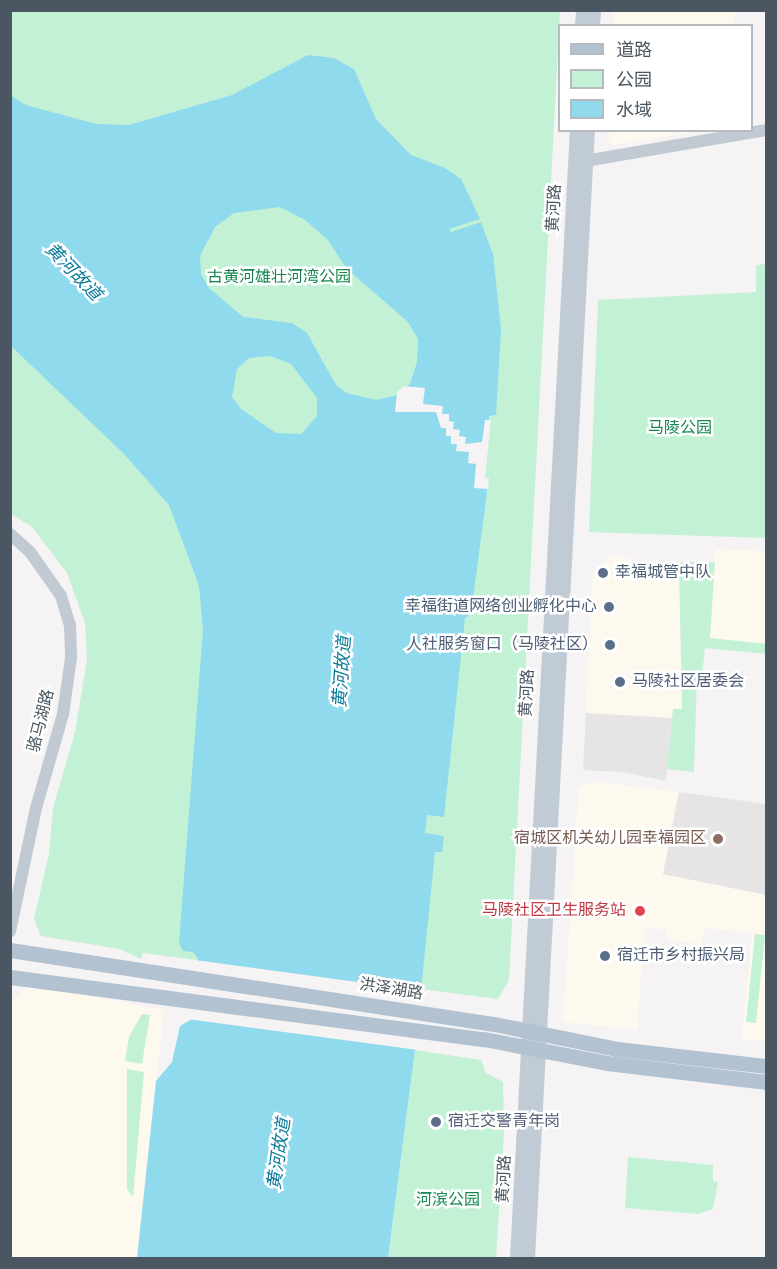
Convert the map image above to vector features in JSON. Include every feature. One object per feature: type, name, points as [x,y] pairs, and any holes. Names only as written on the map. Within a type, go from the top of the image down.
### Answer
[{"type":"main road","name":"黄河路","points":[[577,132],[581,161]]},
{"type":"main road","name":"黄河路","points":[[528,1258],[534,1031],[581,161],[588,132]]},
{"type":"main road","name":"洪泽湖路","points":[[10,950],[494,1024],[633,1051],[766,1066]]},
{"type":"main road","points":[[10,977],[135,991],[493,1040],[607,1063],[766,1082]]},
{"type":"main road","name":"黄河路","points":[[517,1258],[534,1048]]},
{"type":"street","points":[[581,161],[766,130]]},
{"type":"street","name":"骆马湖路","points":[[10,534],[30,552],[61,596],[70,625],[71,658],[63,714],[36,808],[10,931]]},
{"type":"shaded area","points":[[614,11],[735,11],[734,24],[613,24]]},
{"type":"shaded area","points":[[609,132],[694,132],[614,145],[608,140]]},
{"type":"shaded area","points":[[715,549],[766,551],[766,644],[709,638]]},
{"type":"shaded area","points":[[607,556],[630,557],[637,569],[679,571],[682,709],[673,709],[672,718],[586,713],[593,574],[601,574],[602,562],[606,562]]},
{"type":"shaded area","points":[[586,713],[672,718],[666,781],[622,772],[583,770]]},
{"type":"shaded area","points":[[597,782],[679,792],[663,874],[766,895],[766,1042],[742,1039],[752,933],[704,928],[701,944],[666,939],[667,930],[645,927],[637,1030],[563,1022],[579,787]]},
{"type":"shaded area","name":"宿城区机关幼儿园幸福园区","points":[[679,792],[766,804],[766,895],[663,874]]},
{"type":"shaded area","points":[[29,984],[164,1010],[137,1258],[11,1258],[11,1002]]},
{"type":"green space","name":"古黄河雄壮河湾公园","points":[[11,11],[560,11],[509,980],[498,999],[143,953],[141,959],[120,949],[41,936],[34,919],[49,854],[53,808],[75,732],[87,660],[85,623],[67,573],[32,527],[11,514]]},
{"type":"green space","name":"马陵公园","points":[[766,264],[766,538],[589,532],[598,300],[756,292],[756,265]]},
{"type":"green space","points":[[679,562],[715,562],[710,638],[766,644],[766,654],[705,648],[702,675],[697,675],[694,772],[667,769],[673,709],[682,709]]},
{"type":"green space","points":[[755,934],[765,935],[756,1023],[746,1022]]},
{"type":"green space","points":[[142,1014],[150,1015],[142,1064],[125,1061],[129,1037]]},
{"type":"green space","name":"河滨公园","points":[[415,1050],[481,1060],[486,1073],[503,1082],[504,1132],[496,1258],[388,1258]]},
{"type":"green space","points":[[127,1069],[144,1072],[133,1197],[127,1189]]},
{"type":"green space","points":[[628,1157],[713,1165],[713,1181],[718,1182],[713,1209],[698,1214],[625,1208]]},
{"type":"water","name":"黄河故道","points":[[308,55],[334,58],[354,69],[376,119],[411,155],[445,168],[461,179],[480,219],[449,229],[451,232],[481,222],[493,254],[501,329],[496,415],[489,416],[482,480],[488,481],[486,500],[471,614],[465,618],[444,817],[427,815],[425,833],[444,836],[442,852],[435,852],[415,1050],[388,1258],[137,1258],[156,1081],[172,1062],[180,1026],[192,1019],[198,958],[193,952],[183,951],[179,943],[203,630],[199,586],[169,505],[124,454],[11,346],[10,95],[26,105],[96,124],[129,125],[232,95]],"holes":[[[280,207],[305,220],[327,239],[347,269],[408,322],[418,339],[417,362],[410,384],[398,395],[376,400],[347,393],[336,385],[307,333],[292,323],[243,317],[209,288],[201,274],[200,256],[215,227],[234,213]],[[270,356],[291,364],[317,398],[317,416],[301,434],[276,433],[241,409],[232,397],[237,369],[249,358]]]},
{"type":"pier","points":[[404,386],[425,388],[423,404],[443,406],[442,414],[449,414],[449,421],[454,422],[453,429],[460,430],[459,436],[466,437],[465,444],[482,442],[485,420],[491,420],[485,478],[489,478],[488,489],[474,488],[476,464],[468,463],[469,452],[456,451],[457,444],[451,444],[451,436],[446,436],[446,428],[441,428],[436,412],[395,412],[397,392]]},
{"type":"pier","points":[[195,960],[424,991],[418,1050],[187,1019]]},
{"type":"place","name":"幸福城管中队","points":[[603,573]]},
{"type":"place","name":"幸福街道网络创业孵化中心","points":[[609,607]]},
{"type":"place","name":"人社服务窗口（马陵社区）","points":[[610,645]]},
{"type":"place","name":"马陵社区居委会","points":[[620,682]]},
{"type":"place","name":"宿城区机关幼儿园幸福园区","points":[[718,839]]},
{"type":"place","name":"马陵社区卫生服务站","points":[[640,911]]},
{"type":"place","name":"宿迁市乡村振兴局","points":[[605,956]]},
{"type":"place","name":"宿迁交警青年岗","points":[[436,1122]]}]
